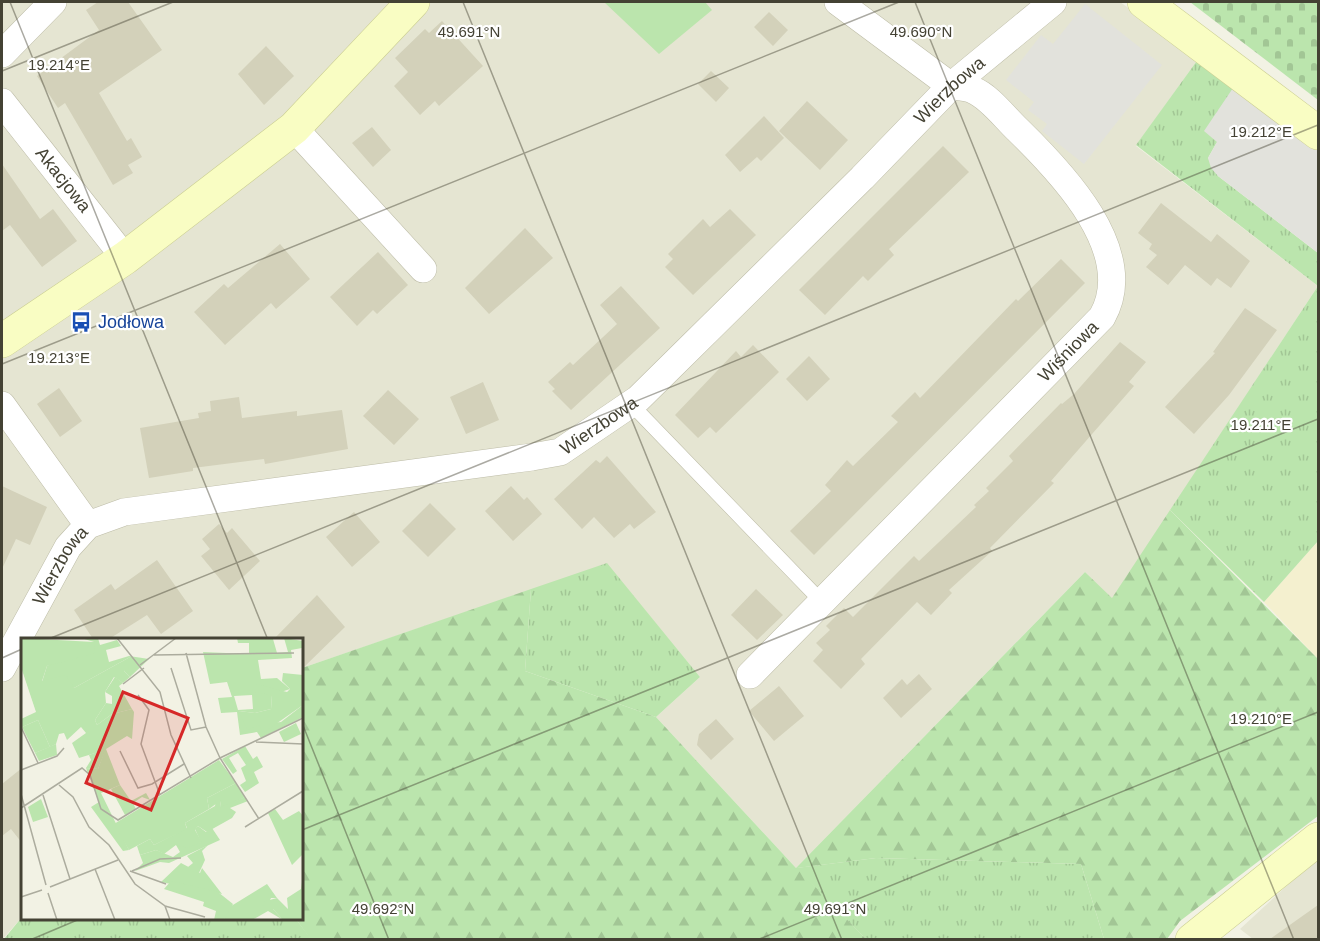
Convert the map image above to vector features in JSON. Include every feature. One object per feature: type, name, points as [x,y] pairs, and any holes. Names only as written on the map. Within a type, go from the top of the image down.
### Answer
[{"type":"street","points":[[2,54],[53,2]]},
{"type":"street","points":[[2,341],[124,258],[294,128],[413,2]]},
{"type":"street","name":"Wiśniowa","points":[[750,675],[1102,318],[1112,291],[1107,256],[1091,214],[1064,179],[1002,114],[974,90],[951,86],[838,2]]},
{"type":"street","name":"Wierzbowa","points":[[2,668],[68,548],[88,525],[124,512],[472,467],[560,452],[631,404],[862,178],[951,86],[1053,2]]},
{"type":"street","points":[[1144,2],[1318,133]]},
{"type":"street","name":"Akacjowa","points":[[2,102],[124,258]]},
{"type":"street","points":[[294,128],[423,269]]},
{"type":"street","points":[[2,405],[88,525]]},
{"type":"street","points":[[1192,939],[1318,839]]},
{"type":"lane","points":[[631,404],[822,602]]},
{"type":"shaded area","points":[[2,2],[1120,2],[1199,58],[1136,146],[1318,286],[1112,599],[1085,572],[796,868],[656,717],[700,677],[607,564],[303,668],[303,638],[21,638],[21,918],[2,940]]},
{"type":"shaded area","points":[[1085,4],[1162,65],[1084,164],[1042,131],[1047,124],[1028,110],[1034,102],[1006,80],[1041,35],[1053,44]]},
{"type":"shaded area","points":[[1233,88],[1318,150],[1318,253],[1218,176],[1211,168],[1208,158],[1217,142],[1204,131]]},
{"type":"shaded area","points":[[1318,541],[1318,659],[1264,602]]},
{"type":"shaded area","points":[[1318,857],[1318,939],[1253,939],[1240,929]]},
{"type":"green space","points":[[604,2],[705,2],[712,10],[659,54]]},
{"type":"green space","points":[[1190,2],[1318,2],[1318,100],[1301,87]]},
{"type":"green space","points":[[1199,58],[1233,88],[1217,142],[1208,158],[1218,176],[1318,253],[1318,286],[1136,145]]},
{"type":"green space","points":[[1318,286],[1318,541],[1264,602],[1170,510]]},
{"type":"green space","points":[[1170,510],[1318,659],[1318,816],[1180,921],[1167,939],[1104,939],[1081,864],[876,858],[797,868],[866,939],[311,940],[297,920],[303,920],[303,668],[531,589],[525,671],[656,717],[796,868],[1085,572],[1112,598]]},
{"type":"green space","points":[[607,563],[700,677],[656,717],[525,671],[531,589]]},
{"type":"green space","points":[[876,858],[1081,864],[1104,939],[866,939],[796,868]]},
{"type":"green space","points":[[21,918],[297,920],[311,939],[4,939]]},
{"type":"building","points":[[98,2],[128,2],[162,50],[99,93],[127,141],[131,138],[142,157],[128,165],[133,173],[113,185],[65,103],[58,108],[37,76],[99,30],[86,10]]},
{"type":"building","points":[[769,12],[788,30],[773,46],[754,27]]},
{"type":"building","points":[[442,21],[483,66],[439,106],[435,101],[420,115],[394,86],[408,72],[395,58],[425,29],[429,33]]},
{"type":"building","points":[[266,46],[294,76],[264,105],[238,74]]},
{"type":"building","points":[[711,71],[729,88],[716,102],[698,84]]},
{"type":"building","points":[[807,101],[848,140],[820,170],[779,131]]},
{"type":"building","points":[[764,116],[784,138],[761,161],[757,157],[740,172],[725,155]]},
{"type":"building","points":[[372,127],[391,150],[373,167],[352,143]]},
{"type":"building","points":[[943,146],[969,172],[889,249],[894,255],[868,281],[863,276],[825,315],[799,290]]},
{"type":"building","points":[[2,164],[40,219],[53,209],[77,241],[42,267],[10,225],[2,231]]},
{"type":"building","points":[[1161,203],[1211,242],[1217,234],[1250,261],[1231,288],[1217,278],[1211,286],[1185,265],[1168,285],[1146,267],[1157,255],[1149,249],[1152,244],[1138,233]]},
{"type":"building","points":[[730,209],[756,235],[693,295],[665,267],[673,259],[668,254],[703,219],[710,227]]},
{"type":"building","points":[[525,228],[553,258],[489,314],[465,288]]},
{"type":"building","points":[[280,244],[310,279],[276,309],[271,303],[225,345],[194,312],[224,284],[228,288]]},
{"type":"building","points":[[378,252],[408,285],[377,314],[373,310],[357,326],[330,297]]},
{"type":"building","points":[[1061,259],[1085,283],[814,555],[790,531],[831,491],[825,485],[847,460],[853,466],[898,422],[891,416],[915,392],[920,398],[1016,299],[1018,301]]},
{"type":"building","points":[[621,286],[660,328],[571,410],[552,391],[555,389],[548,382],[570,362],[573,365],[617,324],[600,305]]},
{"type":"building","points":[[1245,308],[1277,330],[1229,395],[1194,434],[1165,407],[1215,353],[1213,352]]},
{"type":"building","points":[[1120,342],[1146,362],[1129,382],[1134,386],[1051,481],[1054,483],[990,548],[992,551],[949,590],[952,593],[931,615],[917,602],[861,659],[865,664],[841,689],[813,661],[823,650],[816,643],[830,630],[826,626],[844,608],[853,617],[914,556],[919,561],[976,507],[974,505],[989,491],[986,488],[1013,461],[1009,456],[1061,403],[1074,394]]},
{"type":"building","points":[[753,345],[779,372],[716,433],[710,427],[698,438],[675,415],[736,351],[741,357]]},
{"type":"building","points":[[809,356],[830,379],[807,401],[786,379]]},
{"type":"building","points":[[483,382],[499,420],[466,434],[450,397]]},
{"type":"building","points":[[59,388],[82,421],[60,437],[37,404]]},
{"type":"building","points":[[388,390],[419,419],[394,445],[363,416]]},
{"type":"building","points":[[239,397],[242,418],[297,411],[297,416],[342,410],[348,449],[265,464],[264,459],[193,468],[193,471],[149,478],[140,428],[199,418],[198,413],[211,411],[210,401]]},
{"type":"building","points":[[607,456],[656,512],[634,529],[630,524],[614,538],[594,517],[582,529],[554,499],[596,460],[600,463]]},
{"type":"building","points":[[2,486],[47,507],[30,545],[16,539],[2,569]]},
{"type":"building","points":[[511,486],[524,500],[527,497],[542,514],[513,541],[485,511]]},
{"type":"building","points":[[430,503],[456,529],[428,557],[402,531]]},
{"type":"building","points":[[354,512],[380,542],[352,567],[326,537]]},
{"type":"building","points":[[219,524],[227,533],[232,528],[260,561],[229,590],[201,556],[210,549],[202,539]]},
{"type":"building","points":[[157,560],[193,611],[161,634],[147,615],[111,638],[92,638],[74,610],[111,584],[115,590]]},
{"type":"building","points":[[756,589],[783,615],[757,640],[731,615]]},
{"type":"building","points":[[317,595],[345,627],[303,668],[303,638],[275,638]]},
{"type":"building","points":[[919,674],[932,689],[901,718],[883,698],[902,679],[907,685]]},
{"type":"building","points":[[779,686],[804,716],[774,741],[749,711]]},
{"type":"building","points":[[716,719],[734,739],[711,760],[697,745],[699,734]]},
{"type":"building","points":[[21,769],[21,842],[11,829],[2,836],[2,784]]},
{"type":"building","points":[[1318,905],[1318,939],[1270,939]]},
{"type":"place","name":"Jodłowa","points":[[81,322]]}]
